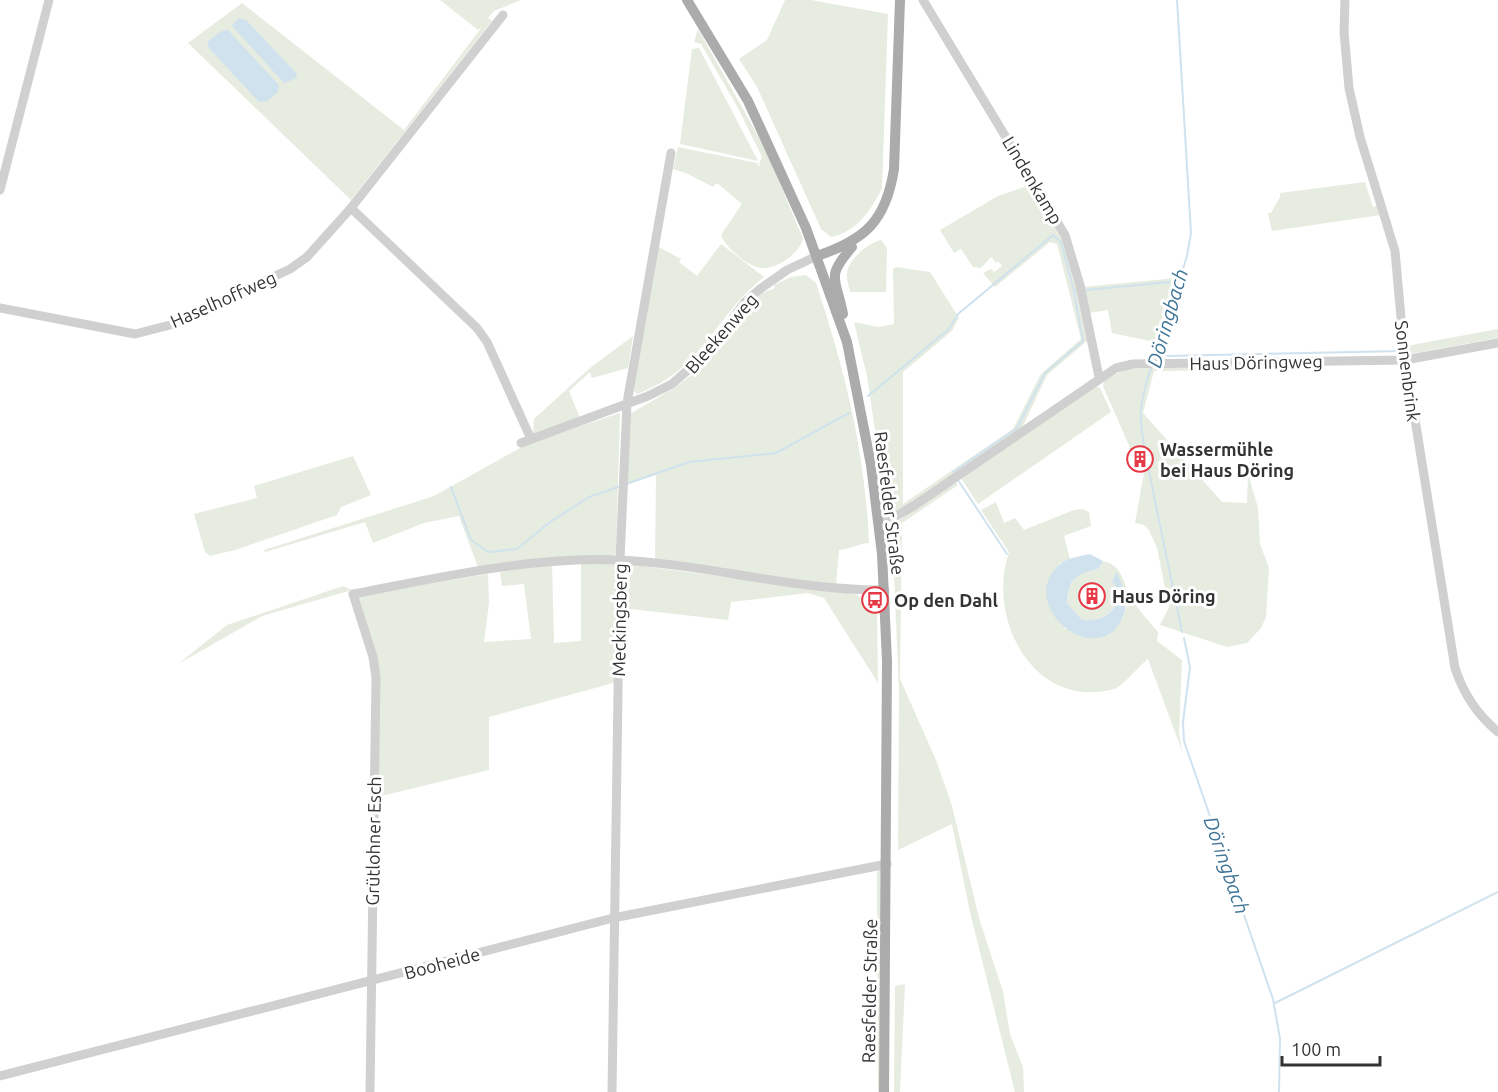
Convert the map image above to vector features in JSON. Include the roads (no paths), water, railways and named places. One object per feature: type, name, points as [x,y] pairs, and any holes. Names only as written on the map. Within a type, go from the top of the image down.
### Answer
[{"type":"main road","name":"Raesfelder Straße","points":[[687,0],[732,72],[765,133],[817,256],[847,342],[871,465],[885,590],[888,661],[885,1092]]},
{"type":"main road","points":[[847,342],[834,273],[836,265],[884,204],[892,182],[900,0]]},
{"type":"main road","points":[[817,256],[841,249],[860,237]]},
{"type":"street","points":[[0,190],[49,0]]},
{"type":"street","name":"Lindenkamp","points":[[923,0],[1065,235],[1080,285],[1099,377]]},
{"type":"street","name":"Sonnenbrink","points":[[1345,0],[1344,32],[1349,88],[1360,137],[1395,251],[1405,360],[1455,668],[1467,698],[1482,718],[1498,732]]},
{"type":"street","name":"Haselhoffweg","points":[[0,308],[127,334],[174,324],[299,263],[351,208],[503,15]]},
{"type":"street","name":"Meckingsberg","points":[[612,1092],[620,560],[627,403],[671,153]]},
{"type":"street","points":[[351,208],[477,328],[486,342],[531,439]]},
{"type":"street","name":"Bleekenweg","points":[[521,443],[660,391],[681,378],[705,355],[740,309],[759,289],[787,270],[817,256]]},
{"type":"street","name":"Haus Döringweg","points":[[879,522],[896,516],[915,505],[1099,377],[1116,368],[1152,364],[1405,360],[1498,343]]},
{"type":"street","points":[[620,560],[831,587],[885,590]]},
{"type":"street","name":"Grütlohner Esch","points":[[370,1092],[376,677],[373,657],[353,594],[555,561],[620,560]]},
{"type":"street","name":"Booheide","points":[[0,1076],[613,918],[887,864]]},
{"type":"water","points":[[238,18],[246,20],[296,73],[297,78],[284,83],[232,26]]},
{"type":"water","points":[[228,30],[279,85],[278,92],[267,101],[259,102],[209,48],[207,42],[222,31]]},
{"type":"water","points":[[1090,554],[1103,561],[1098,569],[1074,579],[1069,588],[1067,603],[1082,620],[1097,619],[1108,614],[1115,607],[1116,587],[1112,581],[1117,572],[1126,598],[1125,611],[1119,624],[1107,635],[1092,638],[1076,634],[1062,625],[1052,611],[1046,596],[1048,580],[1060,564]]},
{"type":"waterway","name":"Döringbach","points":[[1154,360],[1187,256],[1191,233],[1177,0]]},
{"type":"waterway","points":[[868,396],[949,329],[958,314],[1053,235],[1061,242],[1074,291]]},
{"type":"waterway","points":[[1085,290],[1170,282]]},
{"type":"waterway","points":[[953,472],[1017,428],[1045,373],[1083,341],[1074,291],[1080,291]]},
{"type":"waterway","points":[[1167,356],[1401,351]]},
{"type":"waterway","name":"Döringbach","points":[[1147,462],[1142,435],[1141,405],[1151,368]]},
{"type":"waterway","points":[[626,484],[689,462],[776,453],[849,413]]},
{"type":"waterway","name":"Döringbach","points":[[1148,467],[1182,632]]},
{"type":"waterway","points":[[958,480],[1007,554]]},
{"type":"waterway","points":[[451,487],[471,540],[488,552],[517,549],[550,522],[589,497],[618,487]]},
{"type":"waterway","name":"Döringbach","points":[[1184,638],[1190,667],[1183,722],[1184,741],[1273,999],[1280,1039],[1279,1092]]},
{"type":"waterway","points":[[1275,1003],[1498,892]]},
{"type":"place","name":"Wassermühle bei Haus Döring","points":[[1140,459]]},
{"type":"place","name":"Haus Döring","points":[[1092,596]]},
{"type":"place","name":"Op den Dahl","points":[[875,600]]}]
